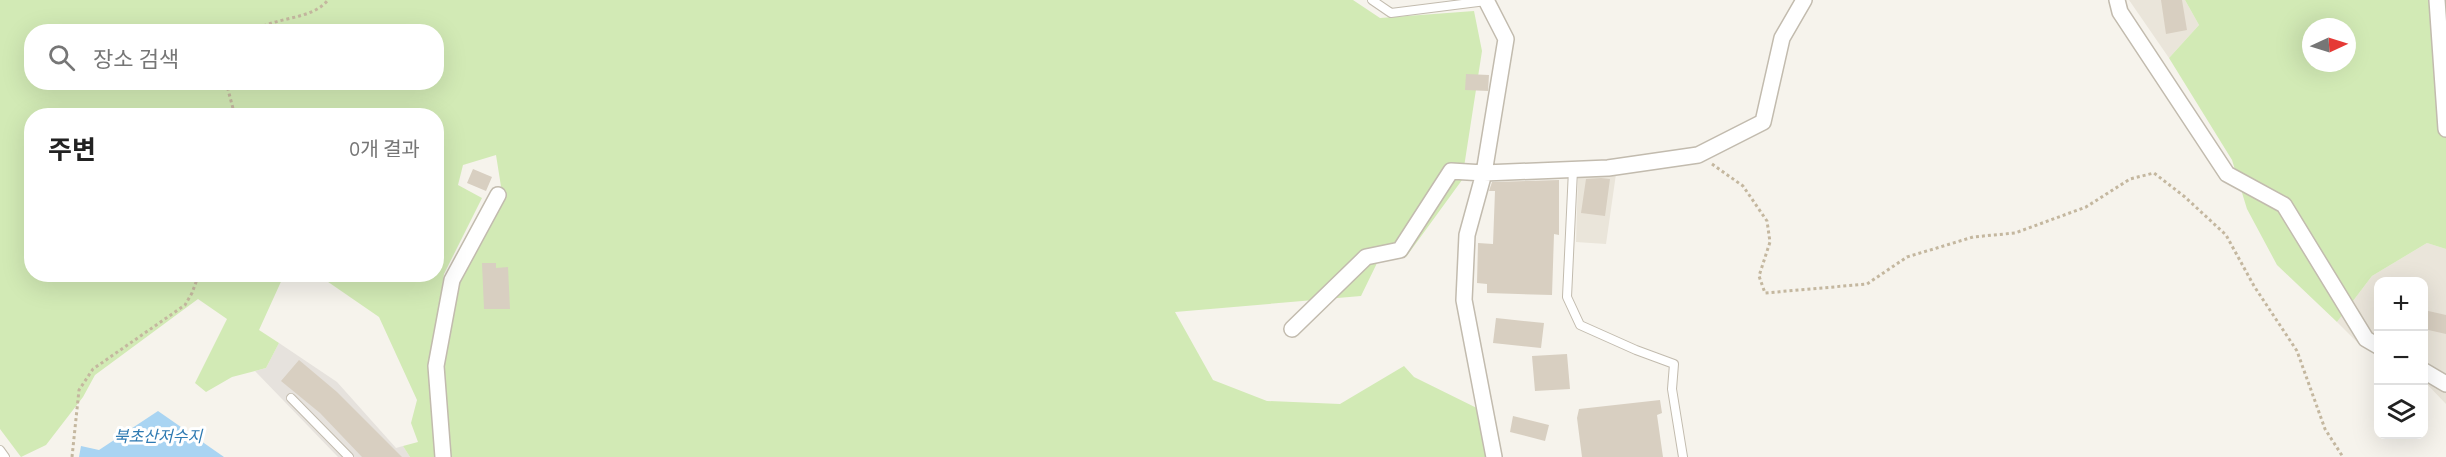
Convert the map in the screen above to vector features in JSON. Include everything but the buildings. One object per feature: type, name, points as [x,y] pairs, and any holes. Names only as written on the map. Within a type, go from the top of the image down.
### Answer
[{"type":"street","points":[[1486,0],[1506,39],[1484,173],[1467,235],[1464,300],[1494,457]]},
{"type":"street","points":[[1292,329],[1366,257],[1400,250],[1451,171],[1484,173],[1608,168],[1698,155],[1764,122],[1782,38],[1804,0]]},
{"type":"street","points":[[2117,0],[2120,12],[2228,174],[2284,205],[2366,339],[2374,343]]},
{"type":"street","points":[[2437,0],[2446,129]]},
{"type":"street","points":[[443,457],[436,366],[452,280],[498,195]]},
{"type":"street","points":[[2428,373],[2446,384]]},
{"type":"lane","points":[[1372,0],[1391,13],[1486,0]]},
{"type":"lane","points":[[1573,170],[1567,297],[1580,325],[1674,364],[1672,389],[1683,457]]},
{"type":"lane","points":[[291,398],[349,457]]},
{"type":"lane","points":[[0,450],[5,457]]},
{"type":"path","points":[[275,24],[308,12],[326,3],[327,0]]},
{"type":"path","points":[[228,90],[233,108]]},
{"type":"path","points":[[1698,155],[1743,186],[1767,221],[1770,242],[1759,276],[1765,293],[1868,284],[1907,257],[1973,237],[2015,233],[2086,207],[2130,178],[2154,173],[2185,197],[2226,235],[2254,286],[2297,351],[2325,429],[2343,457]]},
{"type":"path","points":[[72,457],[79,390],[93,369],[185,305],[196,282]]},
{"type":"shaded area","points":[[2129,0],[2185,0],[2199,25],[2169,58]]},
{"type":"shaded area","points":[[1616,174],[1606,244],[1576,242],[1578,175]]},
{"type":"shaded area","points":[[2427,243],[2446,249],[2446,404],[2428,385],[2428,277],[2374,277],[2374,353],[2359,344],[2337,322],[2372,276]]},
{"type":"shaded area","points":[[279,343],[337,382],[396,448],[403,446],[410,457],[338,457],[255,371],[266,368]]},
{"type":"green space","points":[[0,0],[1353,0],[1380,18],[1474,11],[1482,51],[1462,180],[1406,257],[1378,261],[1361,296],[1175,312],[1213,380],[1267,401],[1340,404],[1404,366],[1414,377],[1495,417],[1502,457],[449,457],[443,365],[457,284],[503,199],[496,155],[463,165],[458,185],[482,198],[444,274],[444,108],[24,108],[24,282],[281,282],[259,330],[279,343],[266,368],[232,377],[206,392],[195,383],[227,319],[198,299],[95,375],[83,397],[46,445],[21,457],[0,429]]},
{"type":"green space","points":[[2185,0],[2446,0],[2446,249],[2427,243],[2372,276],[2337,322],[2277,265],[2247,209],[2232,160],[2169,58],[2199,25]]},
{"type":"green space","points":[[328,282],[443,282],[429,375],[435,457],[410,457],[403,446],[418,442],[411,423],[417,400],[379,317]]},
{"type":"water","name":"북초산저수지","points":[[158,411],[224,457],[79,457],[81,446],[99,450]]}]
